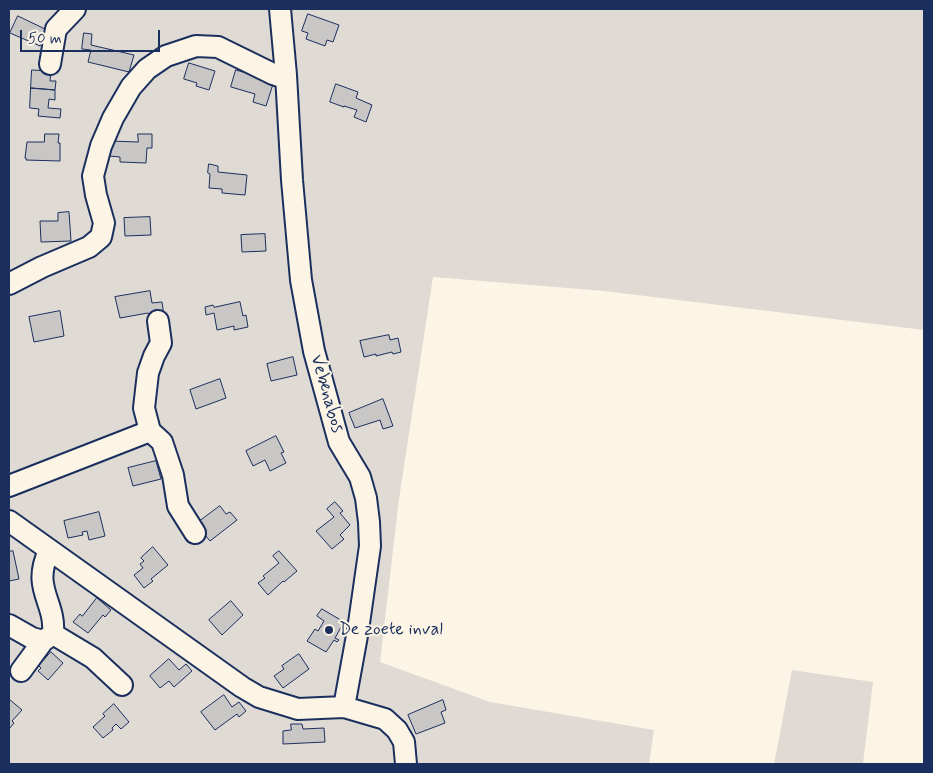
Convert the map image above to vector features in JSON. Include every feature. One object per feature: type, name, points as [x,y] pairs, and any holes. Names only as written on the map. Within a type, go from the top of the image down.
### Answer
[{"type":"street","points":[[50,64],[56,29],[75,9]]},
{"type":"street","name":"Vebenabos","points":[[280,9],[301,280],[314,351],[339,442],[362,484],[369,522],[370,546],[358,630],[344,707]]},
{"type":"street","points":[[9,284],[42,267],[89,247],[101,237],[104,223],[96,195],[94,176],[101,146],[113,118],[131,87],[147,69],[166,56],[196,46],[218,47],[273,74],[279,76],[286,74]]},
{"type":"street","points":[[158,322],[161,343],[148,372],[144,408],[150,431],[162,442],[173,475],[178,506],[195,533]]},
{"type":"street","points":[[9,486],[150,431]]},
{"type":"street","points":[[9,521],[48,551],[259,697],[298,709],[344,707],[385,719],[397,730],[404,742],[406,764]]},
{"type":"street","points":[[21,672],[48,638],[54,627],[42,589],[42,573],[48,551]]},
{"type":"street","points":[[9,625],[32,638],[48,638],[93,658],[122,685]]},
{"type":"shaded area","points":[[9,9],[924,9],[924,330],[604,291],[433,277],[399,499],[380,662],[490,702],[654,730],[649,764],[9,764]]},
{"type":"shaded area","points":[[792,670],[873,682],[863,764],[774,764]]},
{"type":"building","points":[[308,14],[339,25],[333,42],[327,40],[325,46],[306,39],[308,33],[302,31]]},
{"type":"building","points":[[18,16],[47,30],[40,46],[10,33]]},
{"type":"building","points":[[84,33],[92,34],[91,45],[134,55],[129,72],[88,62],[91,50],[82,49]]},
{"type":"building","points":[[189,63],[215,71],[209,90],[196,86],[197,83],[184,79]]},
{"type":"building","points":[[32,70],[51,71],[50,81],[56,81],[55,90],[31,88]]},
{"type":"building","points":[[236,70],[274,81],[266,106],[253,102],[255,94],[231,87]]},
{"type":"building","points":[[336,84],[358,92],[356,98],[372,105],[366,122],[354,117],[357,110],[330,102]]},
{"type":"building","points":[[31,88],[55,90],[55,100],[49,99],[48,108],[61,109],[60,118],[38,116],[39,109],[30,108]]},
{"type":"building","points":[[45,134],[59,134],[60,161],[26,160],[27,142],[44,142]]},
{"type":"building","points":[[138,134],[152,134],[152,148],[147,148],[146,163],[120,162],[120,157],[109,156],[109,141],[138,142]]},
{"type":"building","points":[[209,164],[218,166],[218,172],[247,175],[245,195],[222,193],[222,189],[209,188]]},
{"type":"building","points":[[69,212],[71,241],[41,242],[40,221],[58,221],[58,213]]},
{"type":"building","points":[[150,217],[151,235],[125,236],[124,218]]},
{"type":"building","points":[[265,234],[266,251],[242,252],[241,235]]},
{"type":"building","points":[[150,291],[152,303],[162,302],[164,315],[150,318],[148,313],[120,318],[115,297]]},
{"type":"building","points":[[240,302],[243,316],[246,315],[248,327],[234,330],[234,326],[217,330],[214,313],[206,315],[205,307]]},
{"type":"building","points":[[60,311],[64,336],[34,342],[29,317]]},
{"type":"building","points":[[389,335],[390,340],[398,338],[401,352],[364,357],[360,341]]},
{"type":"building","points":[[293,357],[297,375],[271,381],[267,364]]},
{"type":"building","points":[[220,379],[226,398],[196,409],[190,390]]},
{"type":"building","points":[[383,399],[393,426],[383,429],[380,420],[355,428],[349,413]]},
{"type":"building","points":[[276,436],[284,452],[281,453],[286,463],[270,471],[265,460],[253,466],[246,451]]},
{"type":"building","points":[[156,461],[161,479],[133,486],[128,468]]},
{"type":"building","points":[[335,502],[343,511],[340,513],[350,525],[340,535],[344,539],[332,549],[316,531],[334,517],[327,509]]},
{"type":"building","points":[[220,506],[226,514],[230,512],[237,520],[210,541],[196,524]]},
{"type":"building","points":[[99,512],[105,536],[89,540],[87,531],[82,532],[83,535],[68,538],[64,521]]},
{"type":"building","points":[[153,547],[168,565],[151,579],[153,581],[144,588],[134,575],[143,568],[140,564],[144,561],[141,558]]},
{"type":"building","points":[[13,551],[19,579],[9,581],[9,552]]},
{"type":"building","points":[[279,551],[297,571],[268,595],[258,583],[265,578],[263,576],[279,563],[273,556]]},
{"type":"building","points":[[97,598],[111,610],[105,617],[103,615],[88,633],[73,622],[80,614],[82,616]]},
{"type":"building","points":[[231,601],[243,615],[222,635],[209,620]]},
{"type":"building","name":"De zoete inval","points":[[322,609],[344,622],[335,638],[339,640],[337,642],[334,640],[326,652],[307,641],[315,629],[318,631],[324,621],[317,616]]},
{"type":"building","points":[[51,652],[63,663],[48,680],[38,671],[41,668],[39,666]]},
{"type":"building","points":[[299,654],[309,669],[283,688],[274,676],[284,669],[282,666]]},
{"type":"building","points":[[169,659],[179,670],[186,664],[192,671],[174,687],[169,681],[160,688],[150,676]]},
{"type":"building","points":[[224,695],[232,707],[239,702],[246,711],[239,717],[237,714],[215,730],[201,712]]},
{"type":"building","points":[[9,699],[22,710],[12,721],[14,723],[9,729]]},
{"type":"building","points":[[443,700],[446,710],[441,712],[445,723],[416,734],[408,715]]},
{"type":"building","points":[[114,704],[129,722],[121,729],[116,724],[112,728],[113,730],[103,738],[93,727]]},
{"type":"building","points":[[291,724],[302,724],[303,729],[324,728],[325,742],[283,744],[283,731],[291,730]]},
{"type":"place","name":"De zoete inval","points":[[329,630]]}]
